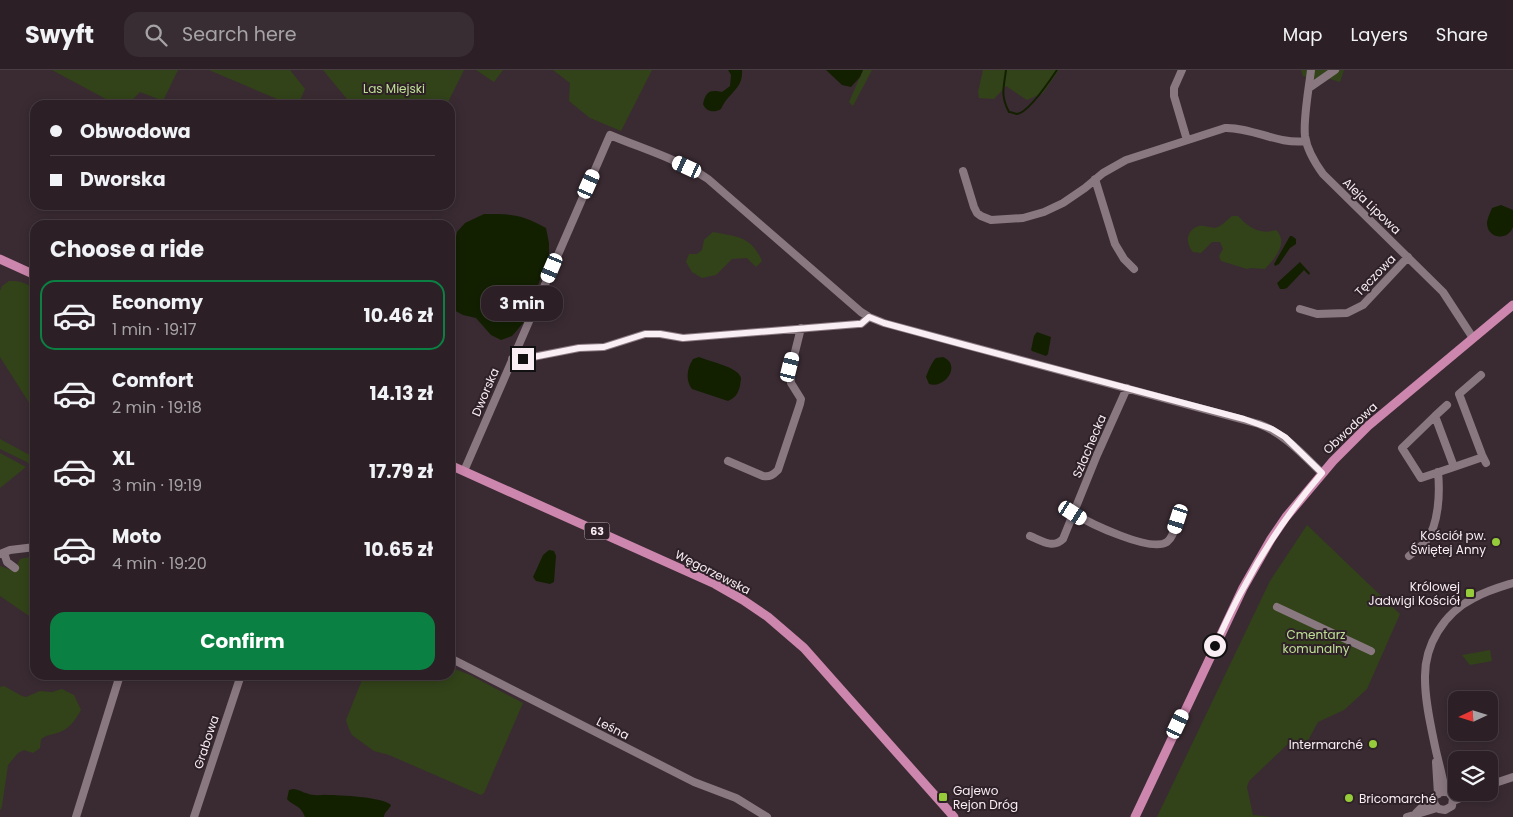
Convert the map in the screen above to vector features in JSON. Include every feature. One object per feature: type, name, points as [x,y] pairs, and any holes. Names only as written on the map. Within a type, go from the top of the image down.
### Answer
[{"type":"main road","points":[[0,259],[30,273]]},
{"type":"main road","name":"Obwodowa","points":[[1135,817],[1243,588],[1266,547],[1286,517],[1322,473],[1368,426],[1513,305]]},
{"type":"main road","name":"Węgorzewska","points":[[455,466],[715,584],[768,617],[804,648],[954,817]]},
{"type":"street","points":[[1182,70],[1174,88],[1174,96],[1187,140]]},
{"type":"street","name":"Aleja Lipowa","points":[[1311,70],[1305,127],[1309,151],[1323,174],[1443,292],[1473,338]]},
{"type":"street","points":[[1309,88],[1335,70]]},
{"type":"street","points":[[963,171],[969,195],[977,213],[991,220],[1023,218],[1044,212],[1068,200],[1113,166],[1126,160],[1225,128],[1291,141],[1306,141]]},
{"type":"street","points":[[512,359],[610,135],[672,160],[702,176],[869,317],[1244,419],[1272,429],[1285,437],[1322,473]]},
{"type":"street","points":[[1095,179],[1116,244],[1124,259],[1134,269]]},
{"type":"street","name":"Tęczowa","points":[[1300,309],[1317,314],[1347,313],[1363,305],[1408,257]]},
{"type":"street","name":"Dworska","points":[[464,471],[512,359],[518,360],[579,348],[604,347],[653,333],[683,338],[861,324],[869,317]]},
{"type":"street","points":[[728,461],[768,477],[778,470],[801,398],[791,384],[790,372],[801,328]]},
{"type":"street","points":[[1447,405],[1402,448],[1421,478],[1454,467],[1485,460],[1459,394],[1481,375]]},
{"type":"street","name":"Szlachecka","points":[[1030,536],[1047,543],[1057,544],[1064,538],[1096,455],[1127,388]]},
{"type":"street","points":[[1435,416],[1454,467]]},
{"type":"street","points":[[1409,556],[1427,540],[1436,518],[1439,487],[1438,472]]},
{"type":"street","points":[[1073,513],[1085,521],[1135,541],[1159,545],[1168,541],[1178,518]]},
{"type":"street","points":[[15,568],[7,562],[2,553],[30,548]]},
{"type":"street","points":[[1450,817],[1445,802],[1441,766],[1436,752],[1424,677],[1426,662],[1431,644],[1442,625],[1461,606],[1481,594],[1513,583]]},
{"type":"street","points":[[1277,607],[1371,651]]},
{"type":"street","name":"Leśna","points":[[455,661],[694,782],[736,798],[767,817]]},
{"type":"street","points":[[76,817],[118,680]]},
{"type":"street","name":"Grabowa","points":[[194,817],[239,680]]},
{"type":"street","points":[[1498,782],[1513,777]]},
{"type":"street","points":[[1411,816],[1424,806],[1445,802]]},
{"type":"green space","points":[[52,70],[178,70],[163,100],[140,92],[132,100],[108,100]]},
{"type":"green space","points":[[209,70],[290,70],[305,89],[300,100],[279,100]]},
{"type":"green space","name":"Las Miejski","points":[[323,70],[464,70],[449,100],[348,100]]},
{"type":"green space","points":[[476,70],[503,70],[494,82]]},
{"type":"green space","points":[[553,70],[652,70],[621,131],[590,118],[569,101],[570,83]]},
{"type":"green space","points":[[863,70],[872,70],[853,106],[849,102]]},
{"type":"green space","points":[[983,70],[1059,70],[1043,93],[1027,100],[1006,86],[994,99],[979,98],[978,92]]},
{"type":"green space","points":[[1301,70],[1344,70],[1340,82],[1330,79],[1321,82],[1303,76]]},
{"type":"green space","points":[[1232,216],[1238,216],[1246,224],[1260,231],[1276,230],[1280,235],[1281,245],[1279,250],[1265,269],[1247,269],[1221,261],[1219,256],[1223,249],[1220,242],[1212,242],[1201,253],[1193,252],[1190,248],[1188,237],[1191,230],[1199,226],[1217,227]]},
{"type":"green space","points":[[713,232],[743,239],[753,247],[762,261],[756,267],[747,258],[732,259],[716,275],[702,278],[692,272],[686,262],[689,254],[697,254],[702,250],[704,240]]},
{"type":"green space","points":[[9,281],[16,281],[30,287],[30,404],[0,357],[0,291],[2,286]]},
{"type":"green space","points":[[0,439],[30,455],[30,465],[27,462],[0,449]]},
{"type":"green space","points":[[0,453],[26,467],[0,488]]},
{"type":"green space","name":"Cmentarz komunalny","points":[[1307,525],[1400,614],[1367,689],[1344,710],[1318,722],[1306,744],[1292,740],[1249,781],[1247,787],[1253,815],[1271,817],[1157,817],[1270,581]]},
{"type":"green space","points":[[30,557],[30,617],[0,596],[0,566],[14,571],[20,559]]},
{"type":"green space","points":[[1490,650],[1492,661],[1470,665],[1462,655]]},
{"type":"green space","points":[[455,669],[523,703],[484,793],[481,795],[389,755],[374,751],[352,735],[346,720],[362,680],[455,680]]},
{"type":"green space","points":[[4,686],[26,697],[40,691],[52,692],[62,689],[74,695],[81,710],[65,730],[41,739],[40,748],[33,753],[24,750],[18,753],[8,765],[0,811],[0,687]]},
{"type":"shaded area","points":[[728,70],[742,70],[740,83],[721,109],[716,111],[708,110],[703,104],[707,94],[712,91],[722,92],[730,86],[731,75]]},
{"type":"shaded area","points":[[826,70],[863,70],[860,77],[851,87],[842,85]]},
{"type":"shaded area","points":[[1501,205],[1513,210],[1513,227],[1507,235],[1499,236],[1491,233],[1487,222],[1492,208]]},
{"type":"shaded area","points":[[484,214],[509,215],[523,217],[546,228],[549,256],[524,322],[512,336],[501,340],[491,335],[476,318],[455,311],[455,241],[457,232],[465,223]]},
{"type":"shaded area","points":[[1290,236],[1296,239],[1296,244],[1290,248],[1279,264],[1275,266],[1274,264]]},
{"type":"shaded area","points":[[1300,262],[1310,273],[1309,275],[1304,270],[1287,288],[1280,289],[1277,283]]},
{"type":"shaded area","points":[[1037,332],[1051,337],[1046,356],[1031,350],[1034,336]]},
{"type":"shaded area","points":[[699,357],[729,368],[739,374],[741,378],[740,386],[734,397],[728,401],[692,389],[688,382],[688,370],[693,359]]},
{"type":"shaded area","points":[[943,357],[951,365],[949,375],[941,383],[929,384],[926,377],[933,361],[936,358]]},
{"type":"shaded area","points":[[549,550],[554,551],[556,556],[554,582],[550,584],[536,581],[533,577],[543,555]]},
{"type":"shaded area","points":[[293,789],[312,795],[370,798],[391,805],[384,817],[305,817],[299,808],[287,799],[289,790]]},
{"type":"waterway","points":[[1006,70],[1003,91],[1004,101],[1009,112],[1017,114],[1033,102],[1057,70]]},
{"type":"place","name":"Kościół pw. Świętej Anny","points":[[1496,542]]},
{"type":"place","name":"Królowej Jadwigi Kościół","points":[[1470,593]]},
{"type":"place","name":"Intermarché","points":[[1373,744]]},
{"type":"place","name":"Gajewo Rejon Dróg","points":[[943,797]]},
{"type":"place","name":"Bricomarché","points":[[1349,798]]},
{"type":"route","points":[[523,359],[579,348],[604,347],[653,333],[683,338],[861,324],[869,317],[884,323],[1244,419],[1272,429],[1285,437],[1322,473],[1286,517],[1264,551],[1243,588],[1215,646]]}]
